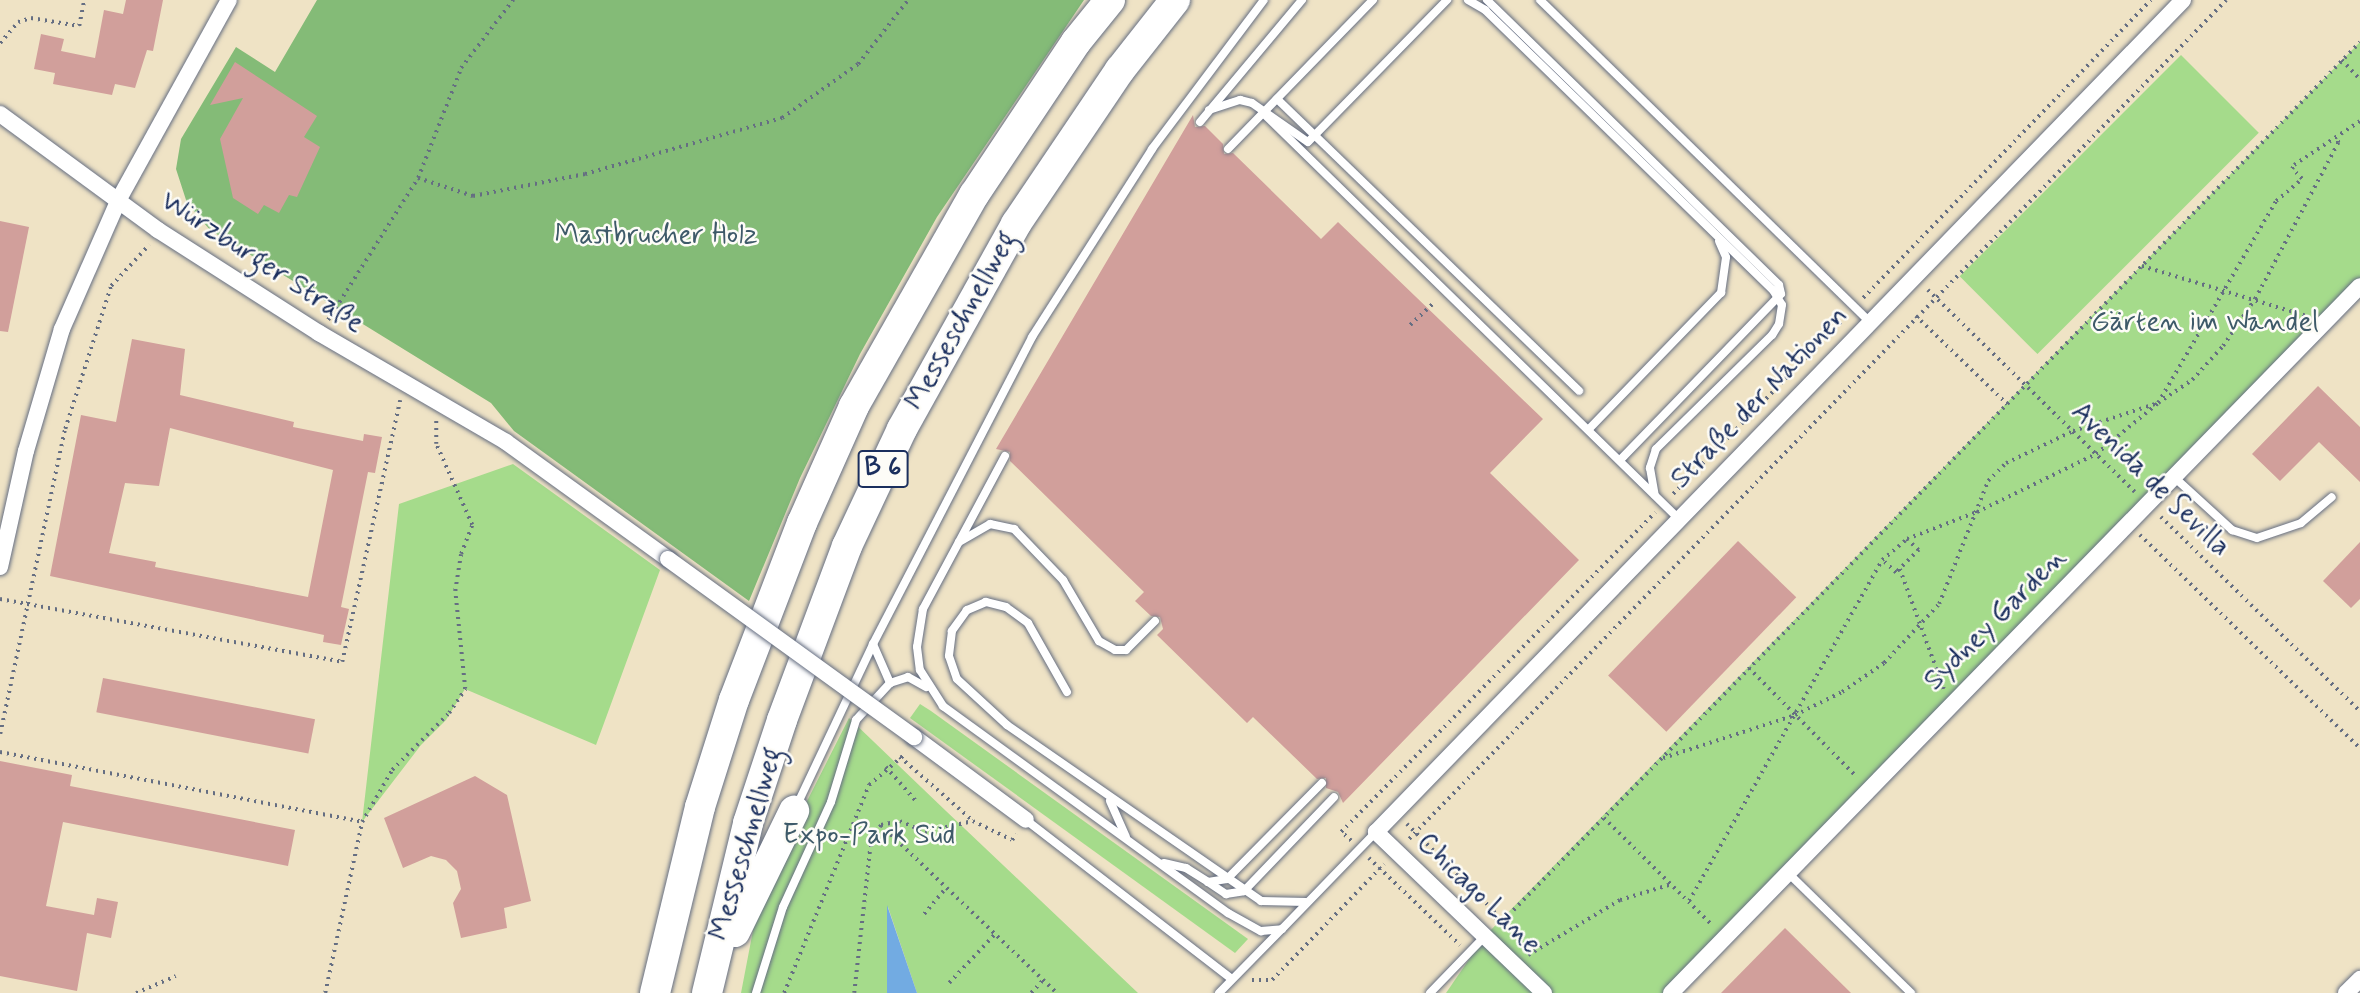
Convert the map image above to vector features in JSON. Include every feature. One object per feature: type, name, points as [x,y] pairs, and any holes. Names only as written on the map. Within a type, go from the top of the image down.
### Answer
[{"type":"highway","name":"Messeschnellweg","points":[[655,993],[697,820],[734,700],[802,523],[854,406],[974,195],[1076,42],[1110,0]]},
{"type":"highway","name":"Messeschnellweg","points":[[707,993],[748,822],[782,720],[847,546],[902,429],[1016,224],[1120,70],[1175,0]]},
{"type":"highway","points":[[707,993],[794,811]]},
{"type":"street","points":[[0,567],[26,451],[62,329],[119,199],[229,0]]},
{"type":"street","name":"Straße der Nationen","points":[[1376,832],[2182,0]]},
{"type":"street","name":"Würzburger Straße","points":[[0,114],[158,230],[319,333],[436,404],[506,442],[1026,820]]},
{"type":"street","name":"Sydney Garden","points":[[1671,993],[1786,871],[2360,286]]},
{"type":"street","name":"Chicago Lane","points":[[1376,832],[1544,993]]},
{"type":"street","points":[[2346,993],[2360,979]]},
{"type":"lane","points":[[794,811],[873,644],[986,422],[1073,269],[1152,149],[1265,0]]},
{"type":"lane","points":[[1200,122],[1302,0]]},
{"type":"lane","points":[[1228,149],[1373,0]]},
{"type":"lane","points":[[1209,110],[1240,100],[1252,103],[1308,142],[1447,0]]},
{"type":"lane","points":[[1468,0],[1485,10],[1773,290],[1783,313],[1772,335],[1656,449],[1650,468],[1655,495]]},
{"type":"lane","points":[[1487,0],[1779,285],[1781,294],[1620,460]]},
{"type":"lane","points":[[1540,0],[1870,322]]},
{"type":"lane","points":[[1277,99],[1579,391]]},
{"type":"lane","points":[[1263,113],[1680,520]]},
{"type":"lane","points":[[1589,429],[1721,293],[1726,257],[1716,235]]},
{"type":"lane","points":[[929,690],[917,647],[923,609],[1004,456]]},
{"type":"lane","points":[[2174,477],[2232,530],[2257,538],[2281,534],[2301,523],[2332,497]]},
{"type":"lane","points":[[956,544],[990,524],[1014,529],[1063,580],[1099,641],[1115,650],[1126,650],[1155,621]]},
{"type":"lane","points":[[1067,692],[1028,623],[1006,607],[986,603],[967,610],[952,631],[949,656],[957,679],[974,698],[1108,799],[1244,891],[1261,901],[1306,902]]},
{"type":"lane","points":[[873,644],[890,683]]},
{"type":"lane","points":[[757,993],[783,907],[831,802],[856,720],[890,683],[908,677],[929,690],[943,706],[1244,923],[1261,931],[1282,929]]},
{"type":"lane","points":[[1208,883],[1227,879],[1322,783]]},
{"type":"lane","points":[[1158,861],[1186,869],[1226,894],[1244,891],[1334,796]]},
{"type":"lane","points":[[1108,799],[1128,840]]},
{"type":"lane","points":[[1026,820],[1232,979]]},
{"type":"lane","points":[[1219,993],[1376,832]]},
{"type":"lane","points":[[1786,871],[1911,993]]},
{"type":"lane","points":[[1430,993],[1485,936]]},
{"type":"path","points":[[0,43],[18,22],[30,18],[79,26],[84,0]]},
{"type":"path","points":[[319,333],[418,178],[461,68],[513,0]]},
{"type":"path","points":[[418,178],[473,196],[585,174],[782,118],[858,64],[908,0]]},
{"type":"path","points":[[1341,832],[2151,0]]},
{"type":"path","points":[[1499,925],[1494,911],[1415,832],[2225,0]]},
{"type":"path","points":[[1485,936],[1605,818],[2360,42]]},
{"type":"path","points":[[2342,61],[2360,79]]},
{"type":"path","points":[[1661,759],[1796,715],[1874,670],[1921,628],[1939,604],[1988,481],[2006,463],[2073,431],[2158,403],[2276,201],[2302,179],[2292,169],[2294,165],[2360,121]]},
{"type":"path","points":[[1689,901],[1882,560],[1907,539],[1977,512],[2096,454],[2158,403],[2192,380],[2223,346],[2255,299],[2338,143],[2337,137]]},
{"type":"path","points":[[0,734],[25,603],[65,429],[111,286],[123,270],[139,260],[158,230]]},
{"type":"path","points":[[2142,266],[2325,322]]},
{"type":"path","name":"Avenida de Sevilla","points":[[1914,276],[2360,711]]},
{"type":"path","points":[[1410,326],[1434,301],[1444,310]]},
{"type":"path","points":[[1916,316],[2007,404]]},
{"type":"path","points":[[0,599],[342,662],[399,403],[408,386]]},
{"type":"path","points":[[325,993],[362,822],[392,770],[449,713],[465,689],[456,591],[461,555],[472,525],[436,444],[436,404]]},
{"type":"path","points":[[1643,505],[1653,514]]},
{"type":"path","points":[[2129,524],[2360,748]]},
{"type":"path","points":[[1882,560],[1896,573],[1919,550],[1907,539]]},
{"type":"path","points":[[1900,569],[1949,704]]},
{"type":"path","points":[[1749,668],[1867,788]]},
{"type":"path","points":[[784,993],[869,785],[918,740]]},
{"type":"path","points":[[0,752],[362,822]]},
{"type":"path","points":[[900,757],[973,821],[1012,840],[1026,820]]},
{"type":"path","points":[[886,767],[916,801]]},
{"type":"path","points":[[1605,818],[1724,937]]},
{"type":"path","points":[[855,993],[871,838],[881,825],[900,821],[925,832],[973,821]]},
{"type":"path","points":[[881,825],[1057,993]]},
{"type":"path","points":[[1272,980],[1381,869],[1468,953]]},
{"type":"path","points":[[1528,955],[1620,900],[1672,884]]},
{"type":"path","points":[[923,914],[946,888]]},
{"type":"path","points":[[949,983],[995,934]]},
{"type":"path","points":[[136,993],[176,976]]},
{"type":"path","points":[[1031,993],[1043,980]]},
{"type":"green space","name":"Mastbrucher Holz","points":[[317,0],[1084,0],[937,217],[860,354],[800,478],[749,601],[514,431],[491,403],[210,230],[187,203],[176,169],[181,139],[236,47],[275,72]]},
{"type":"green space","name":"Gärten im Wandel","points":[[2360,42],[2360,286],[1671,993],[1446,993],[1485,936]]},
{"type":"green space","points":[[2181,55],[2259,133],[2037,354],[1960,276]]},
{"type":"green space","points":[[513,464],[660,570],[596,745],[465,689],[446,720],[421,745],[362,822],[399,504]]},
{"type":"green space","points":[[920,704],[1248,939],[1235,953],[910,718]]},
{"type":"green space","name":"Expo-Park Süd","points":[[849,718],[1138,993],[917,993],[888,907],[887,993],[741,993],[760,894]]},
{"type":"water","points":[[887,905],[917,993],[887,993]]},
{"type":"building","points":[[126,0],[163,0],[153,51],[147,50],[135,88],[115,84],[112,95],[53,84],[55,73],[34,69],[41,34],[64,39],[61,51],[95,58],[104,10],[123,14]]},
{"type":"building","points":[[235,62],[317,116],[304,137],[320,147],[297,197],[289,195],[279,213],[264,205],[258,214],[233,198],[220,139],[243,98],[210,105]]},
{"type":"building","points":[[1193,115],[1195,127],[1205,126],[1223,144],[1224,154],[1233,153],[1321,239],[1338,222],[1543,419],[1490,473],[1579,560],[1343,803],[1338,792],[1326,788],[1326,778],[1317,779],[1253,717],[1247,723],[1157,635],[1163,629],[1160,617],[1151,616],[1135,601],[1144,592],[1010,461],[1010,452],[996,449]]},
{"type":"building","points":[[0,221],[29,227],[8,332],[0,331]]},
{"type":"building","points":[[132,339],[185,349],[180,395],[294,422],[293,427],[363,441],[364,434],[382,437],[375,473],[368,472],[341,607],[349,609],[341,645],[323,642],[324,635],[50,576],[81,415],[116,422]],"holes":[[[170,428],[333,470],[308,597],[155,567],[156,562],[109,553],[125,483],[159,486]]]},
{"type":"building","points":[[2318,386],[2360,427],[2360,482],[2319,442],[2280,481],[2252,454]]},
{"type":"building","points":[[1738,541],[1796,597],[1666,732],[1608,676]]},
{"type":"building","points":[[2360,542],[2360,599],[2351,608],[2323,581]]},
{"type":"building","points":[[103,678],[315,719],[308,754],[96,712]]},
{"type":"building","points":[[0,761],[72,775],[70,786],[295,830],[288,866],[63,822],[46,906],[94,915],[97,898],[118,902],[111,938],[87,933],[77,991],[0,976]]},
{"type":"building","points":[[475,776],[507,795],[531,901],[504,908],[507,928],[461,938],[453,903],[461,889],[457,871],[446,860],[431,856],[403,868],[384,818]]},
{"type":"building","points":[[1785,928],[1851,993],[1721,993]]}]
